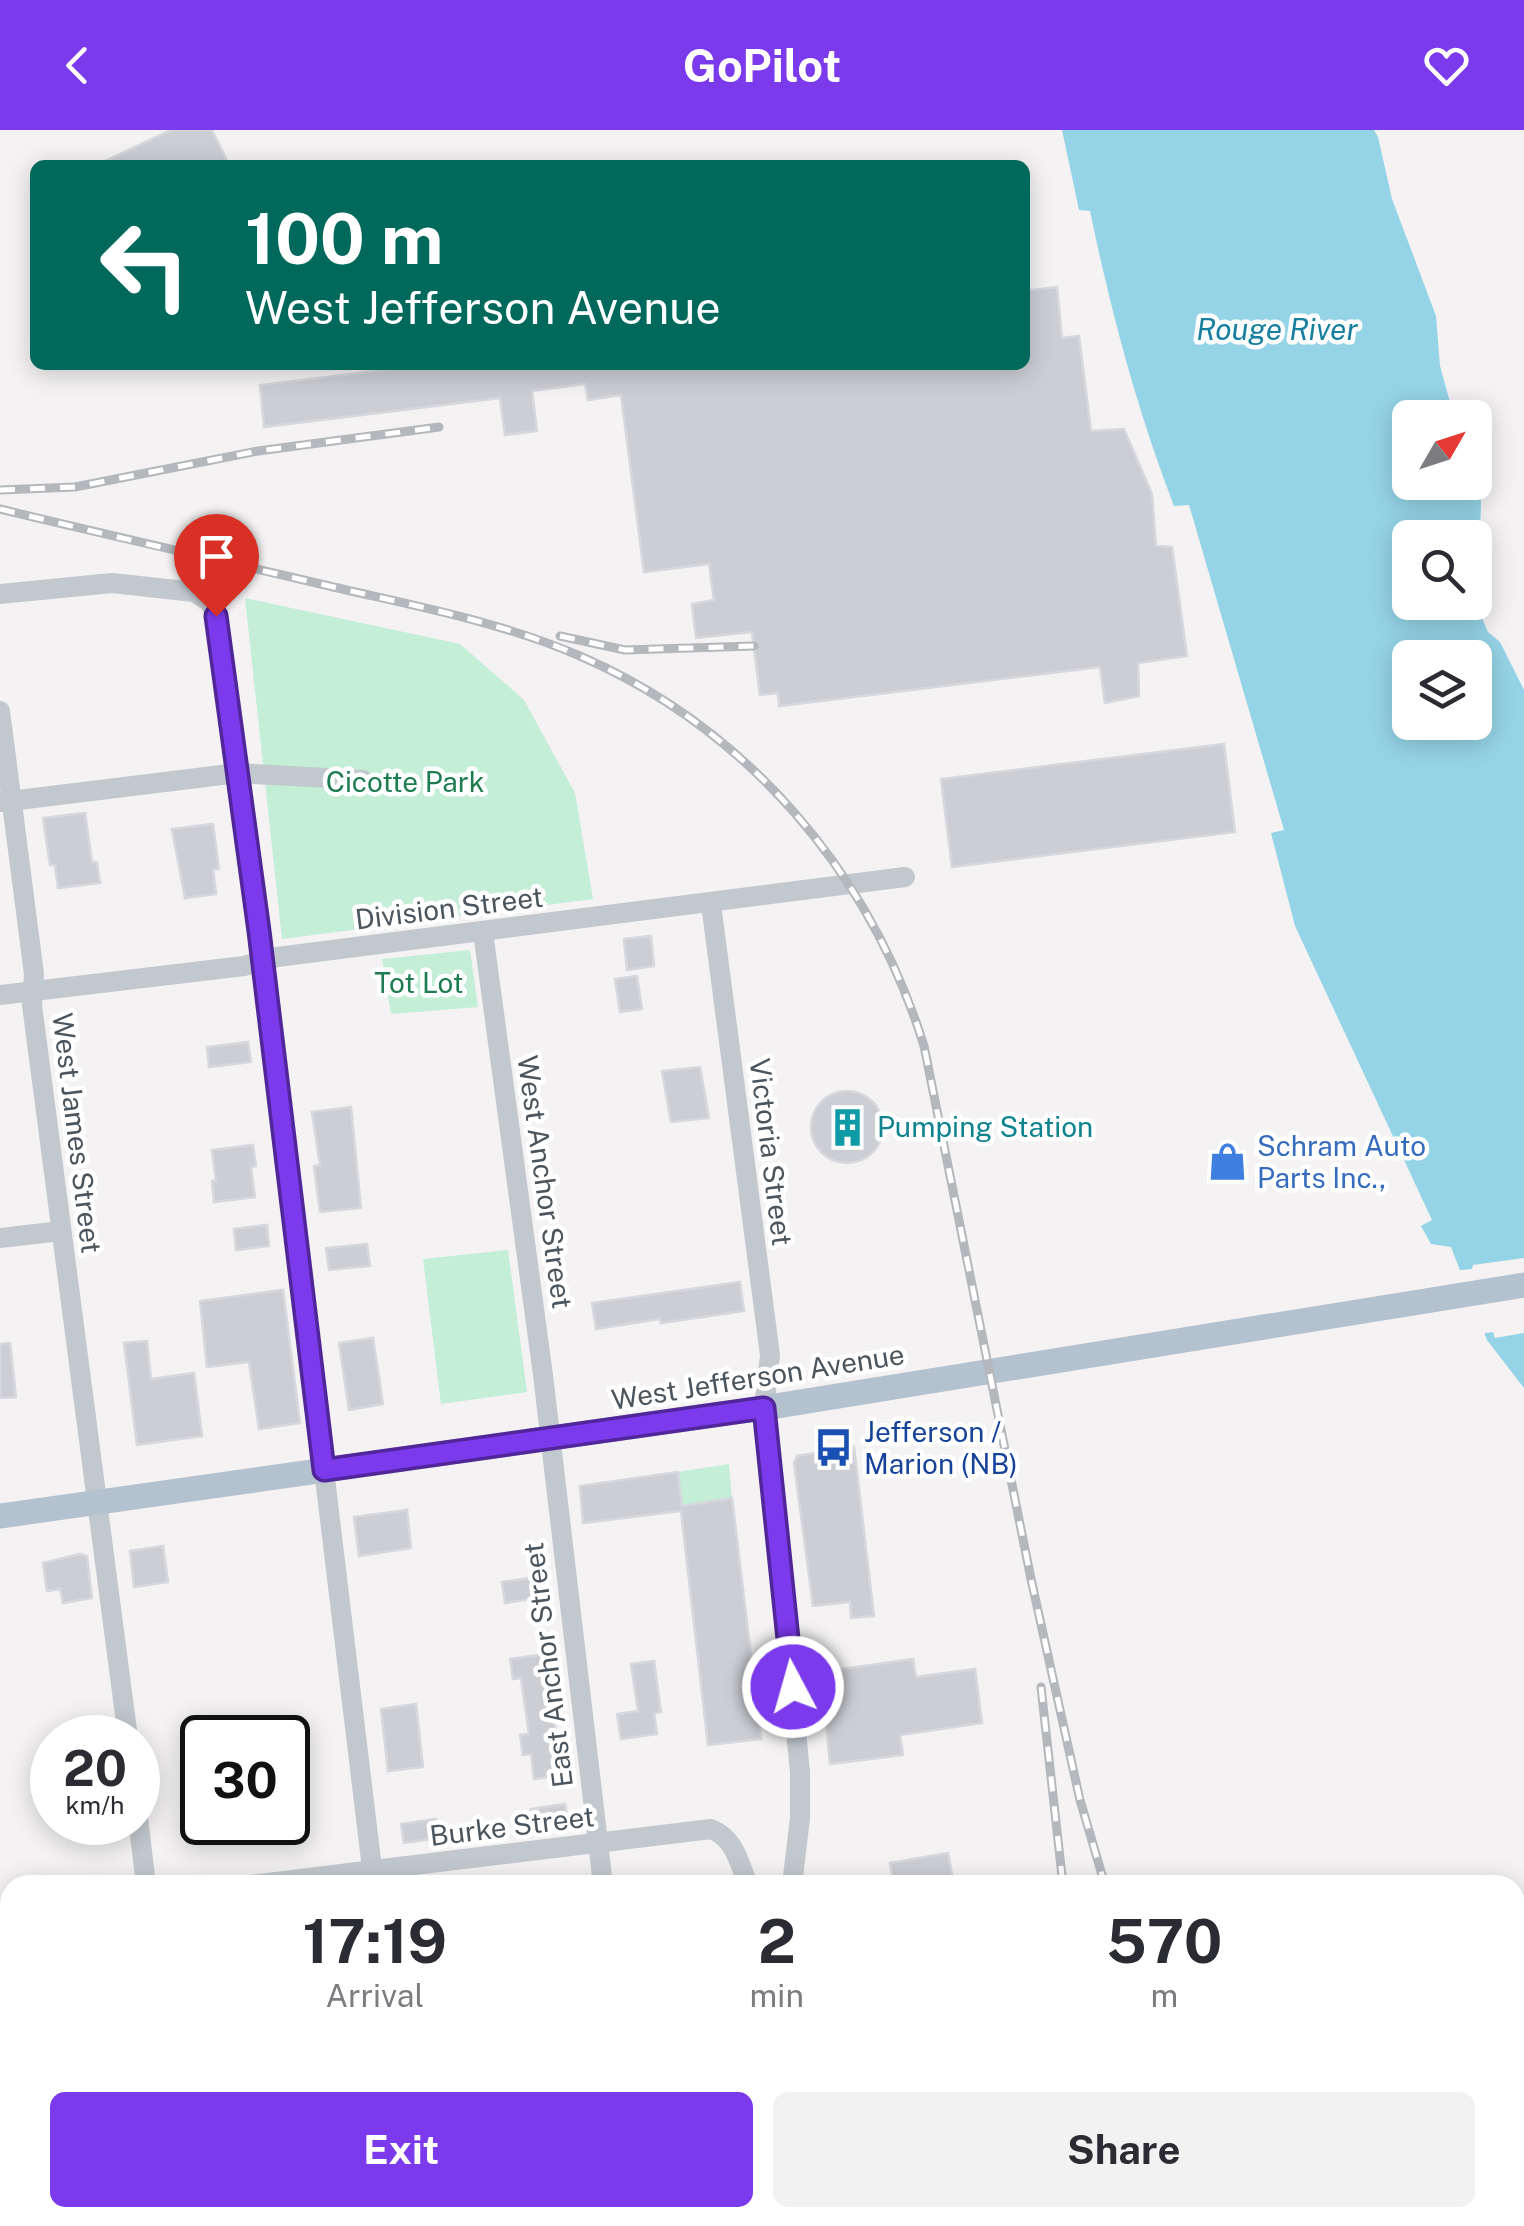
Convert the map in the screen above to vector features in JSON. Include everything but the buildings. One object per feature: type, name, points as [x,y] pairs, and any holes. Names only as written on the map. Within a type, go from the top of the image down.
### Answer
[{"type":"main road","name":"West Jefferson Avenue","points":[[0,1516],[764,1408],[1524,1286]]},
{"type":"street","points":[[0,594],[112,583],[194,592],[210,602],[216,616],[262,961],[373,1875]]},
{"type":"street","name":"West James Street","points":[[0,711],[6,801],[125,1715]]},
{"type":"street","points":[[6,801],[238,773],[363,780]]},
{"type":"street","name":"Division Street","points":[[0,995],[905,877]]},
{"type":"street","name":"Victoria Street","points":[[711,904],[770,1356],[764,1408],[800,1772],[800,1818],[793,1875]]},
{"type":"street","name":"West Anchor Street","points":[[483,932],[550,1439]]},
{"type":"street","points":[[0,1238],[62,1231]]},
{"type":"street","name":"East Anchor Street","points":[[550,1439],[601,1875]]},
{"type":"street","name":"Burke Street","points":[[392,1875],[711,1829],[732,1843],[744,1875]]},
{"type":"street","points":[[141,1845],[145,1875]]},
{"type":"green space","name":"Cicotte Park","points":[[245,598],[460,644],[524,700],[575,793],[593,899],[282,939]]},
{"type":"green space","name":"Tot Lot","points":[[470,950],[478,1007],[391,1014],[382,959]]},
{"type":"green space","points":[[508,1250],[527,1392],[441,1404],[423,1259]]},
{"type":"green space","points":[[729,1464],[732,1498],[682,1506],[678,1472]]},
{"type":"water","name":"Rouge River","points":[[1062,130],[1374,130],[1378,137],[1392,199],[1436,316],[1440,366],[1449,400],[1392,400],[1392,500],[1481,500],[1480,520],[1392,520],[1392,620],[1483,620],[1488,632],[1500,642],[1524,690],[1524,1388],[1487,1340],[1451,1247],[1431,1244],[1421,1226],[1432,1220],[1295,926],[1271,833],[1284,830],[1189,505],[1174,506],[1148,434],[1090,211],[1079,210]]},
{"type":"pier","points":[[1524,1258],[1524,1333],[1495,1338],[1493,1332],[1479,1334],[1479,1323],[1475,1323],[1452,1271]]},
{"type":"railway","points":[[0,490],[75,487],[258,451],[439,427]]},
{"type":"railway","points":[[0,509],[454,615],[549,644],[641,687],[697,723],[795,813],[836,865],[871,922],[901,982],[924,1046],[1031,1579],[1080,1800],[1102,1875]]},
{"type":"railway","points":[[560,636],[625,650],[754,646]]},
{"type":"railway","points":[[1041,1687],[1062,1875]]},
{"type":"place","name":"Pumping Station","points":[[847,1127]]},
{"type":"place","name":"Schram Auto Parts Inc.,","points":[[1227,1162]]},
{"type":"place","name":"Jefferson / Marion (NB)","points":[[834,1448]]},
{"type":"route","points":[[216,616],[259,931],[324,1470],[764,1408],[793,1687]]}]
